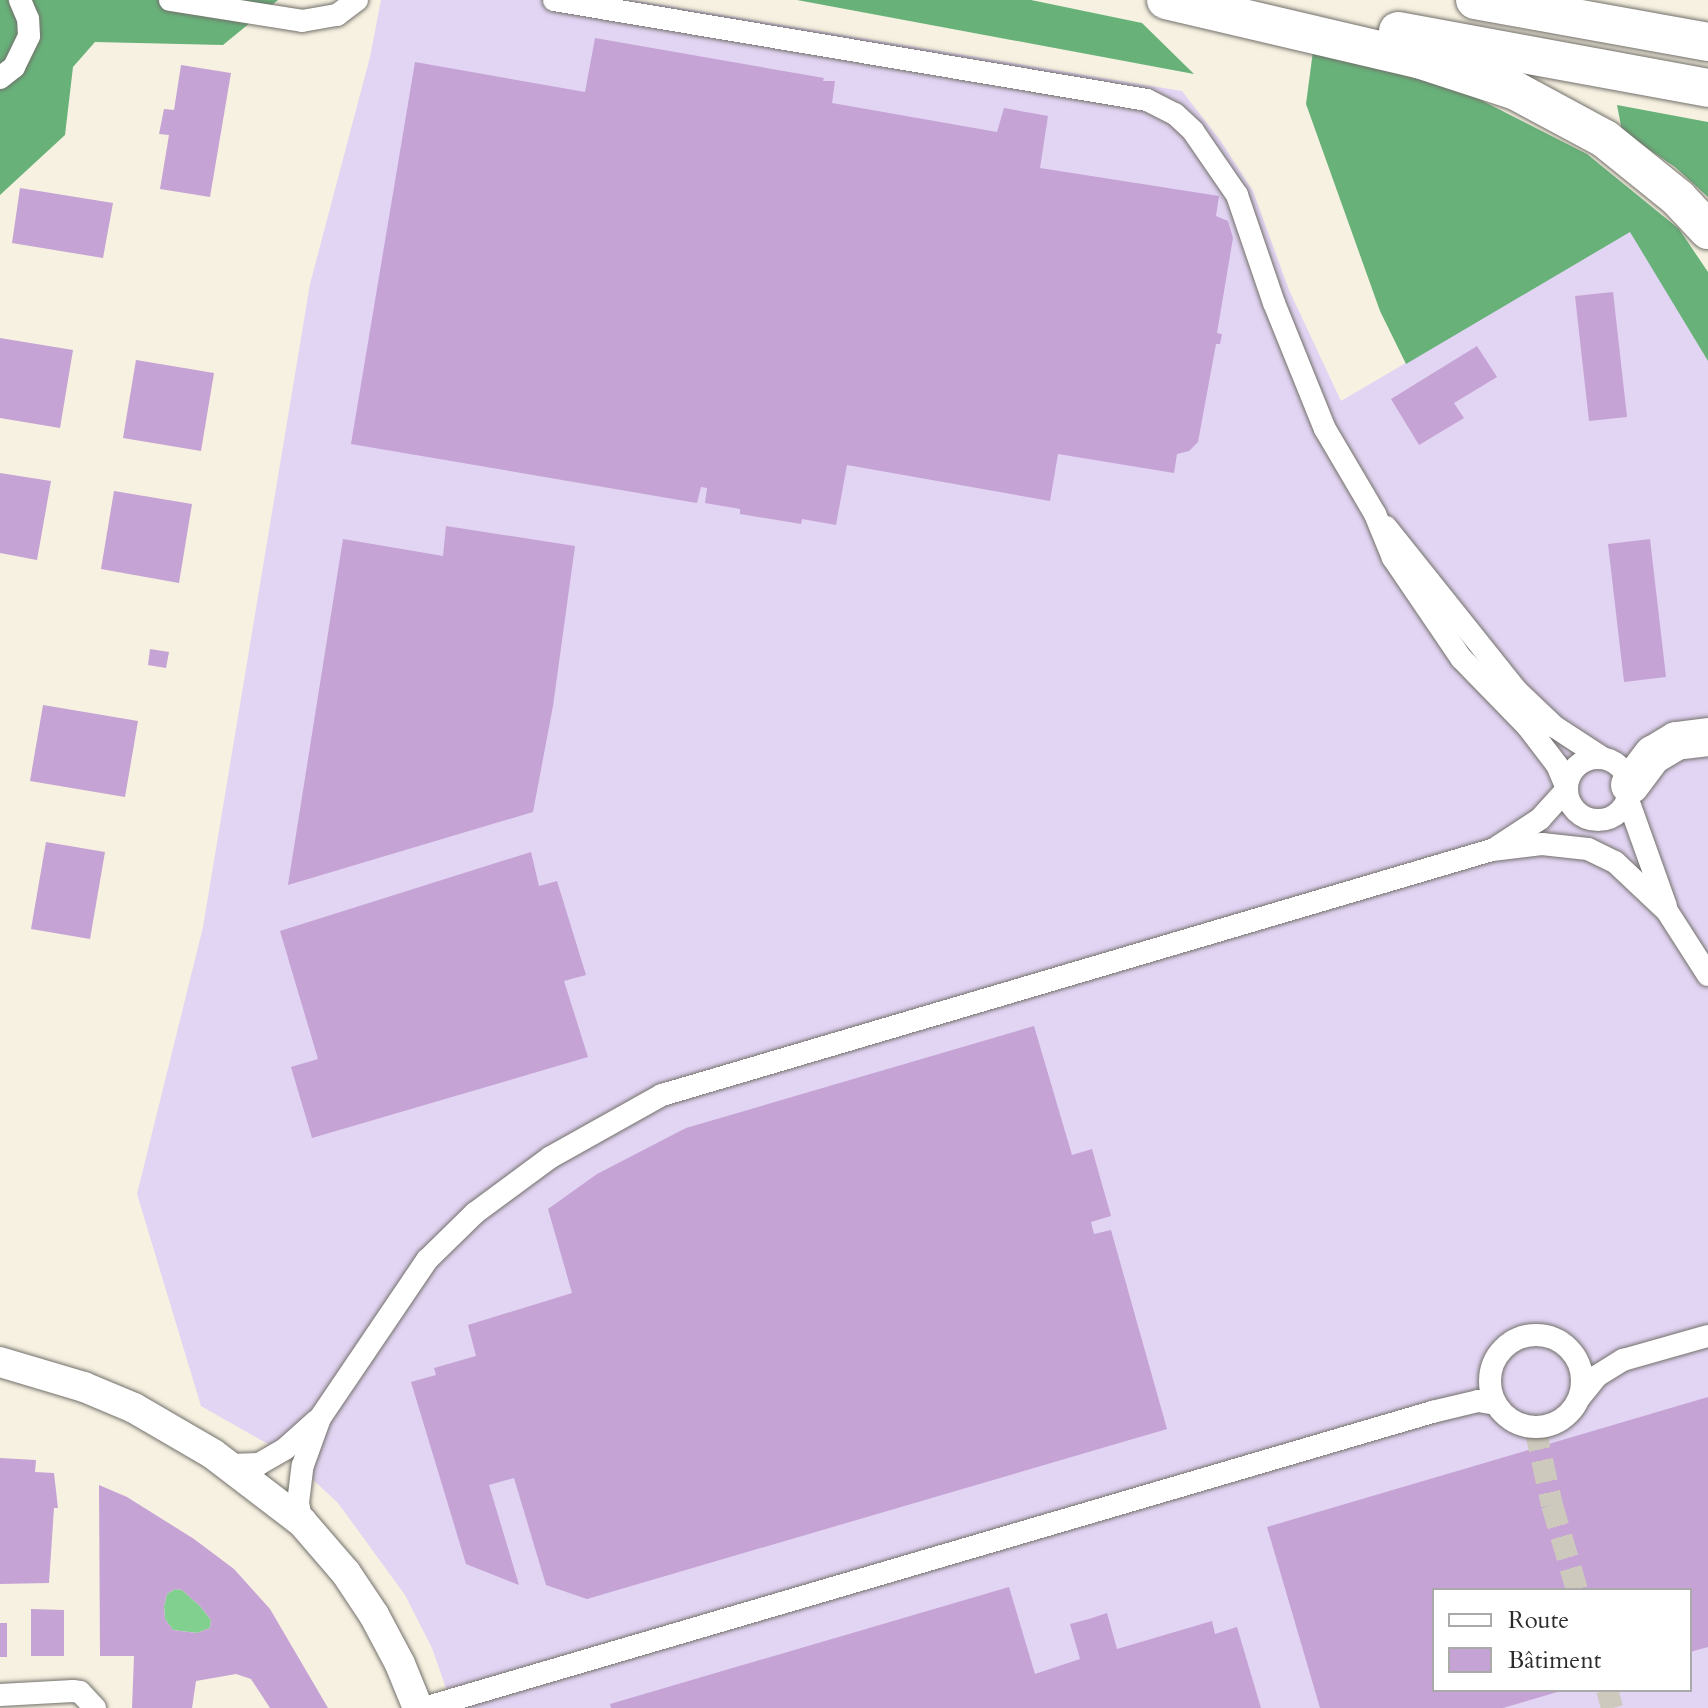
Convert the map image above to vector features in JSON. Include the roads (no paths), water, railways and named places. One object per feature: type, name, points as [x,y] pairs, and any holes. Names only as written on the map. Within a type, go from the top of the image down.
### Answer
[{"type":"highway","points":[[1166,0],[1418,59],[1516,91],[1605,139],[1678,198],[1708,230]]},
{"type":"highway","points":[[1242,0],[1708,88]]},
{"type":"highway","points":[[1475,0],[1708,42]]},
{"type":"highway","points":[[1629,792],[1653,755],[1676,741],[1708,737]]},
{"type":"street","points":[[170,0],[302,21],[337,15],[357,0]]},
{"type":"street","points":[[554,0],[1147,100],[1175,114],[1201,141],[1237,195],[1274,303],[1325,429],[1375,514],[1393,558],[1425,608],[1461,658],[1557,765],[1575,809],[1593,819],[1614,816],[1629,792]]},
{"type":"street","points":[[0,78],[19,60],[29,36],[24,1]]},
{"type":"street","points":[[1375,514],[1516,690],[1555,727],[1620,766],[1667,911]]},
{"type":"street","points":[[1492,850],[1540,819],[1567,789],[1569,779],[1581,763],[1601,757]]},
{"type":"street","points":[[302,1522],[298,1503],[303,1465],[320,1418],[411,1279],[453,1233],[551,1157],[641,1104],[749,1069],[1492,850],[1542,844],[1588,849],[1615,862],[1667,911],[1708,975]]},
{"type":"street","points":[[1580,1397],[1583,1384],[1576,1358],[1567,1346],[1538,1335],[1522,1338],[1499,1354],[1490,1379],[1496,1404],[1511,1420],[1535,1428],[1563,1419],[1597,1376],[1623,1360],[1708,1336]]},
{"type":"street","points":[[0,1362],[84,1387],[134,1408],[229,1465],[302,1522],[346,1573],[374,1615],[400,1664],[418,1708]]},
{"type":"street","points":[[424,1708],[1432,1412],[1478,1401],[1496,1404]]},
{"type":"street","points":[[229,1465],[259,1464],[285,1449],[320,1418]]},
{"type":"street","points":[[0,1695],[73,1691],[91,1701],[95,1708]]},
{"type":"tunnel","points":[[1535,1428],[1552,1505],[1576,1588]]},
{"type":"tunnel","points":[[1608,1692],[1612,1708]]}]
